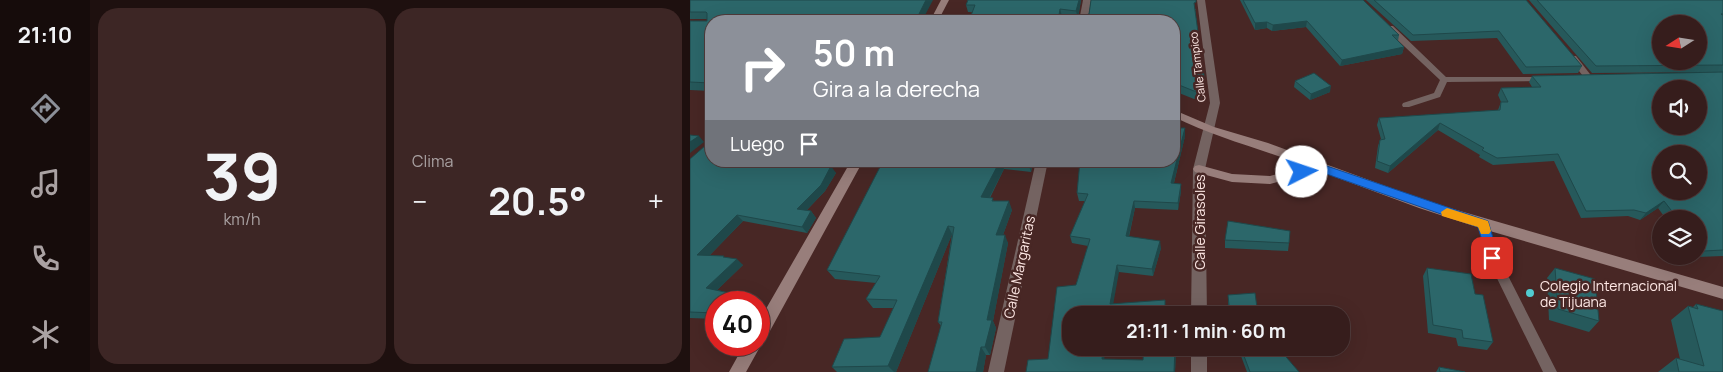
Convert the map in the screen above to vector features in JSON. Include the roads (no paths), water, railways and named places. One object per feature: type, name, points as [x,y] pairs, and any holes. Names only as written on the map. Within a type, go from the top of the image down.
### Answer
[{"type":"street","points":[[937,15],[945,0]]},
{"type":"street","points":[[1085,15],[1087,0]]},
{"type":"street","name":"Calle Tampico","points":[[1201,0],[1215,103],[1210,130]]},
{"type":"street","points":[[1180,116],[1210,130],[1264,146],[1318,167],[1483,224],[1723,293]]},
{"type":"street","name":"Calle Girasoles","points":[[1199,306],[1200,169],[1210,130]]},
{"type":"street","points":[[770,315],[854,167]]},
{"type":"street","name":"Calle Margaritas","points":[[996,372],[1041,167]]},
{"type":"street","points":[[1200,169],[1232,178],[1270,180],[1318,167]]},
{"type":"street","points":[[738,372],[747,356]]},
{"type":"street","points":[[1199,356],[1199,372]]},
{"type":"lane","points":[[1381,20],[1444,80],[1551,78]]},
{"type":"lane","points":[[1565,50],[1589,78]]},
{"type":"lane","points":[[1580,78],[1599,78]]},
{"type":"lane","points":[[1406,105],[1436,95],[1444,80]]},
{"type":"lane","points":[[1483,224],[1492,258],[1550,372]]},
{"type":"place","name":"Colegio Internacional de Tijuana","points":[[1530,293]]}]
